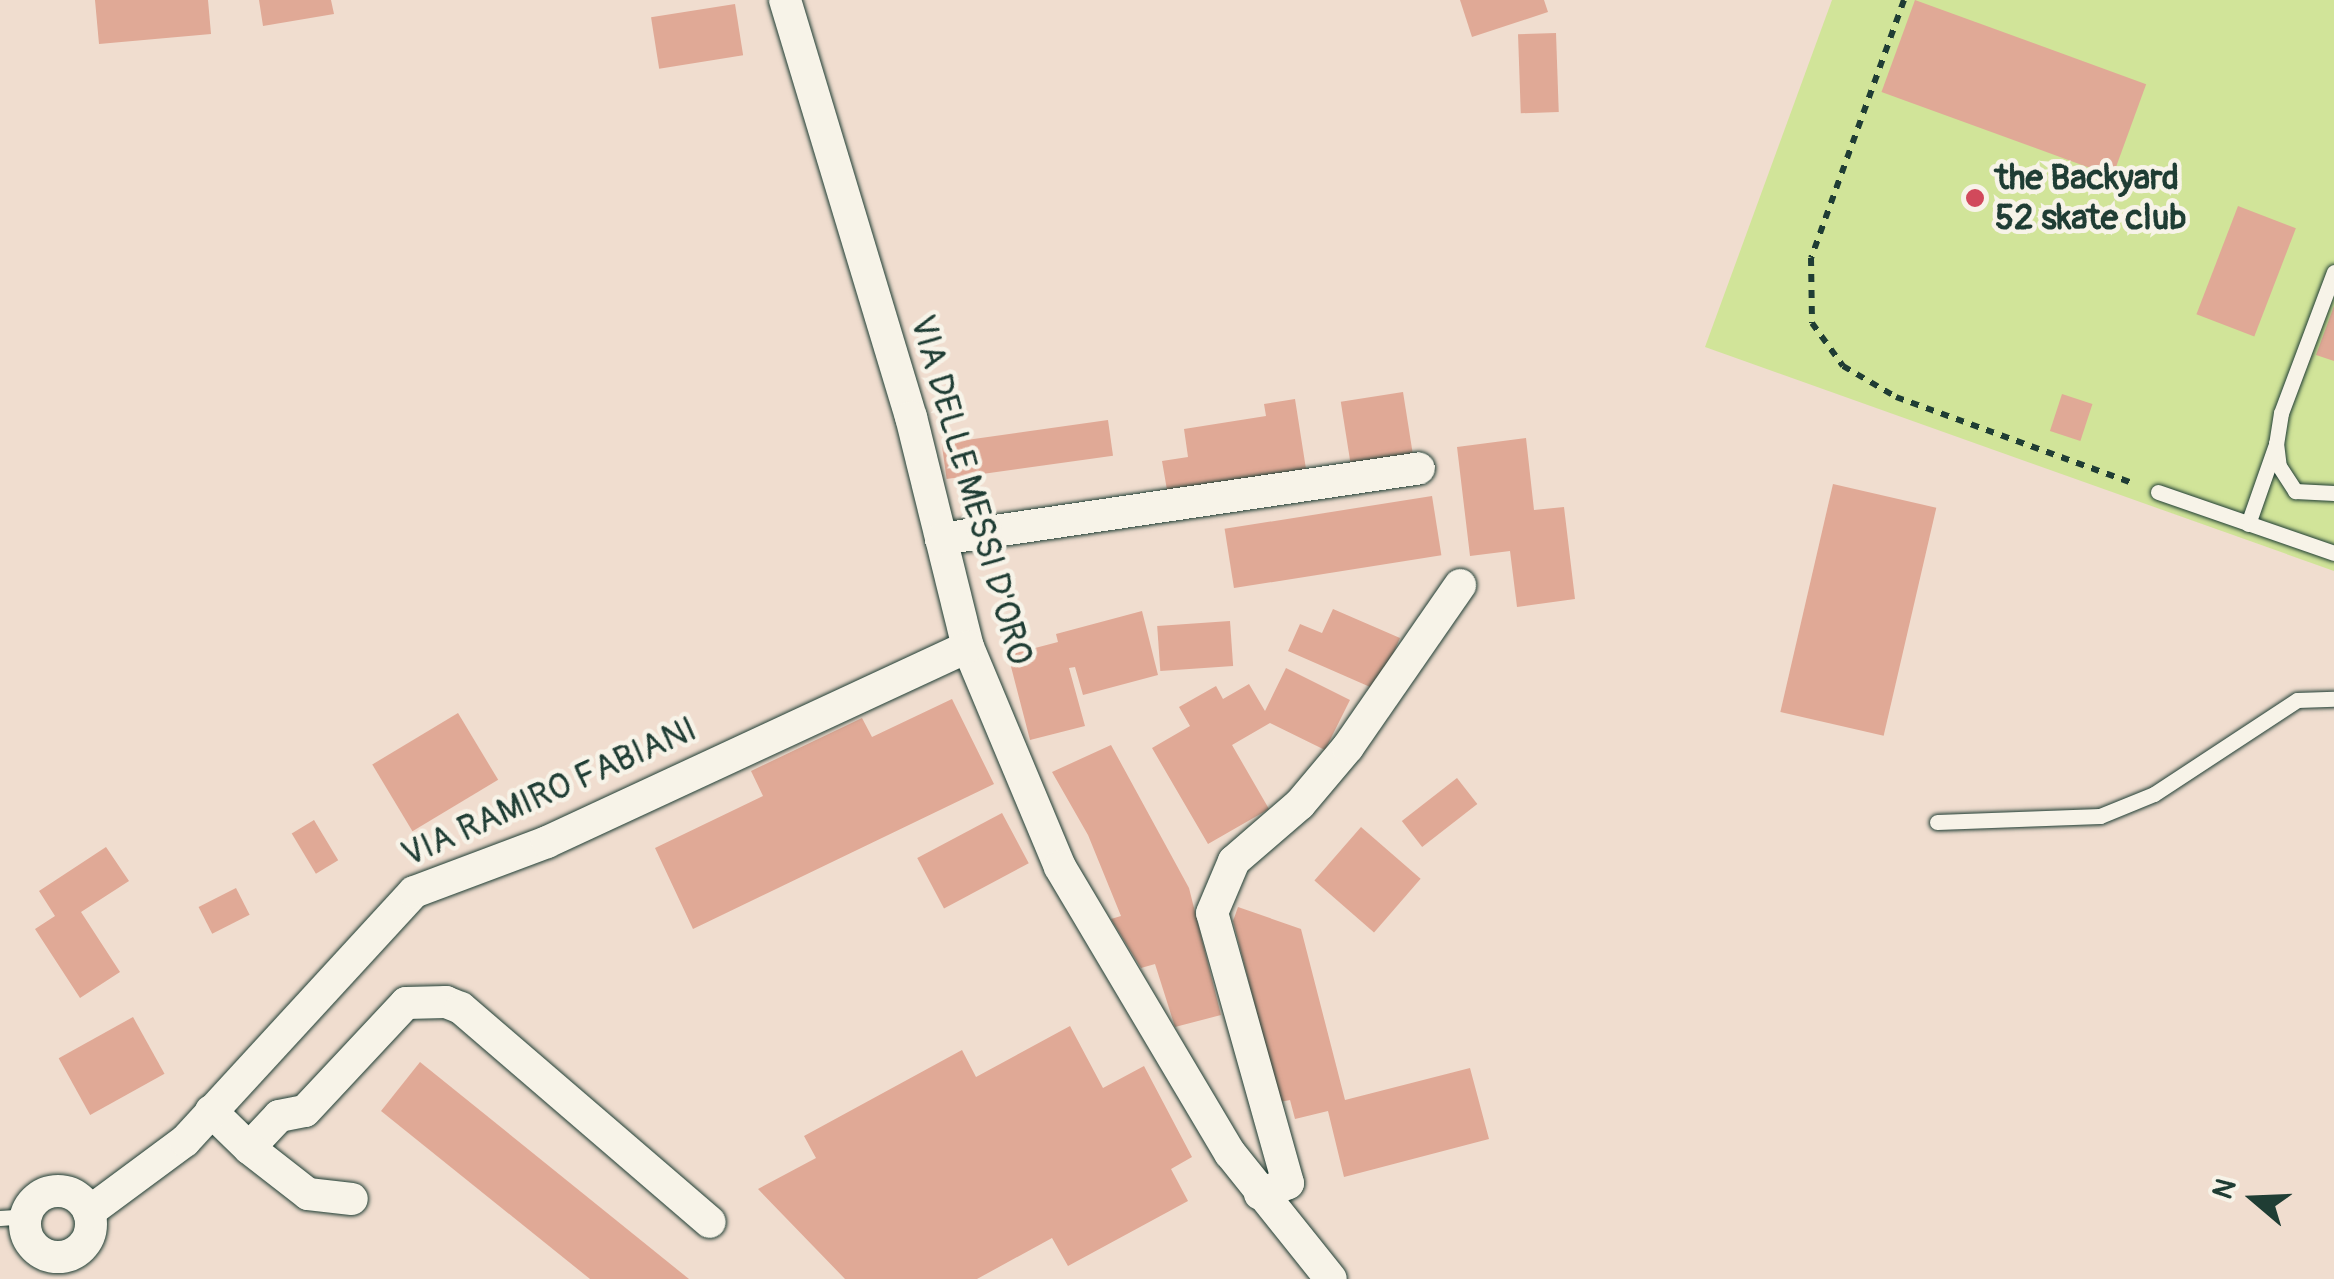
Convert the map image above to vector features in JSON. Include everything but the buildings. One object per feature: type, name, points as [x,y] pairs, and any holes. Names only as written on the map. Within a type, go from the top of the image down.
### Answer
[{"type":"street","name":"VIA DELLE MESSI D'ORO","points":[[785,0],[912,417],[968,646],[1060,867],[1260,1194],[1331,1279]]},
{"type":"street","points":[[941,538],[1419,468]]},
{"type":"street","points":[[1260,1194],[1288,1183],[1212,913],[1234,862],[1300,804],[1348,747],[1460,585]]},
{"type":"street","name":"VIA RAMIRO FABIANI","points":[[89,1212],[184,1141],[414,892],[547,842],[968,646]]},
{"type":"street","points":[[249,1148],[280,1116],[305,1111],[406,1003],[446,1002],[461,1008],[710,1222]]},
{"type":"street","points":[[212,1112],[249,1148],[308,1194],[352,1198]]},
{"type":"street","name":"VIA RAMIRO FABIANI","points":[[57,1191],[76,1196],[89,1212],[86,1242],[60,1268],[33,1244],[13,1217],[38,1198],[57,1191]]},
{"type":"lane","points":[[2248,524],[2276,443],[2286,398],[2334,272]]},
{"type":"lane","points":[[2276,443],[2279,466],[2295,491],[2334,493]]},
{"type":"lane","points":[[2158,492],[2334,553]]},
{"type":"lane","points":[[1937,822],[2100,816],[2154,794],[2297,700],[2334,699]]},
{"type":"path","points":[[1904,0],[1811,258],[1808,293],[1824,347],[1896,397],[2158,492]]},
{"type":"green space","points":[[1832,0],[2334,0],[2334,571],[1705,347]]},
{"type":"place","name":"the Backyard 52 skate club","points":[[1975,198]]}]
